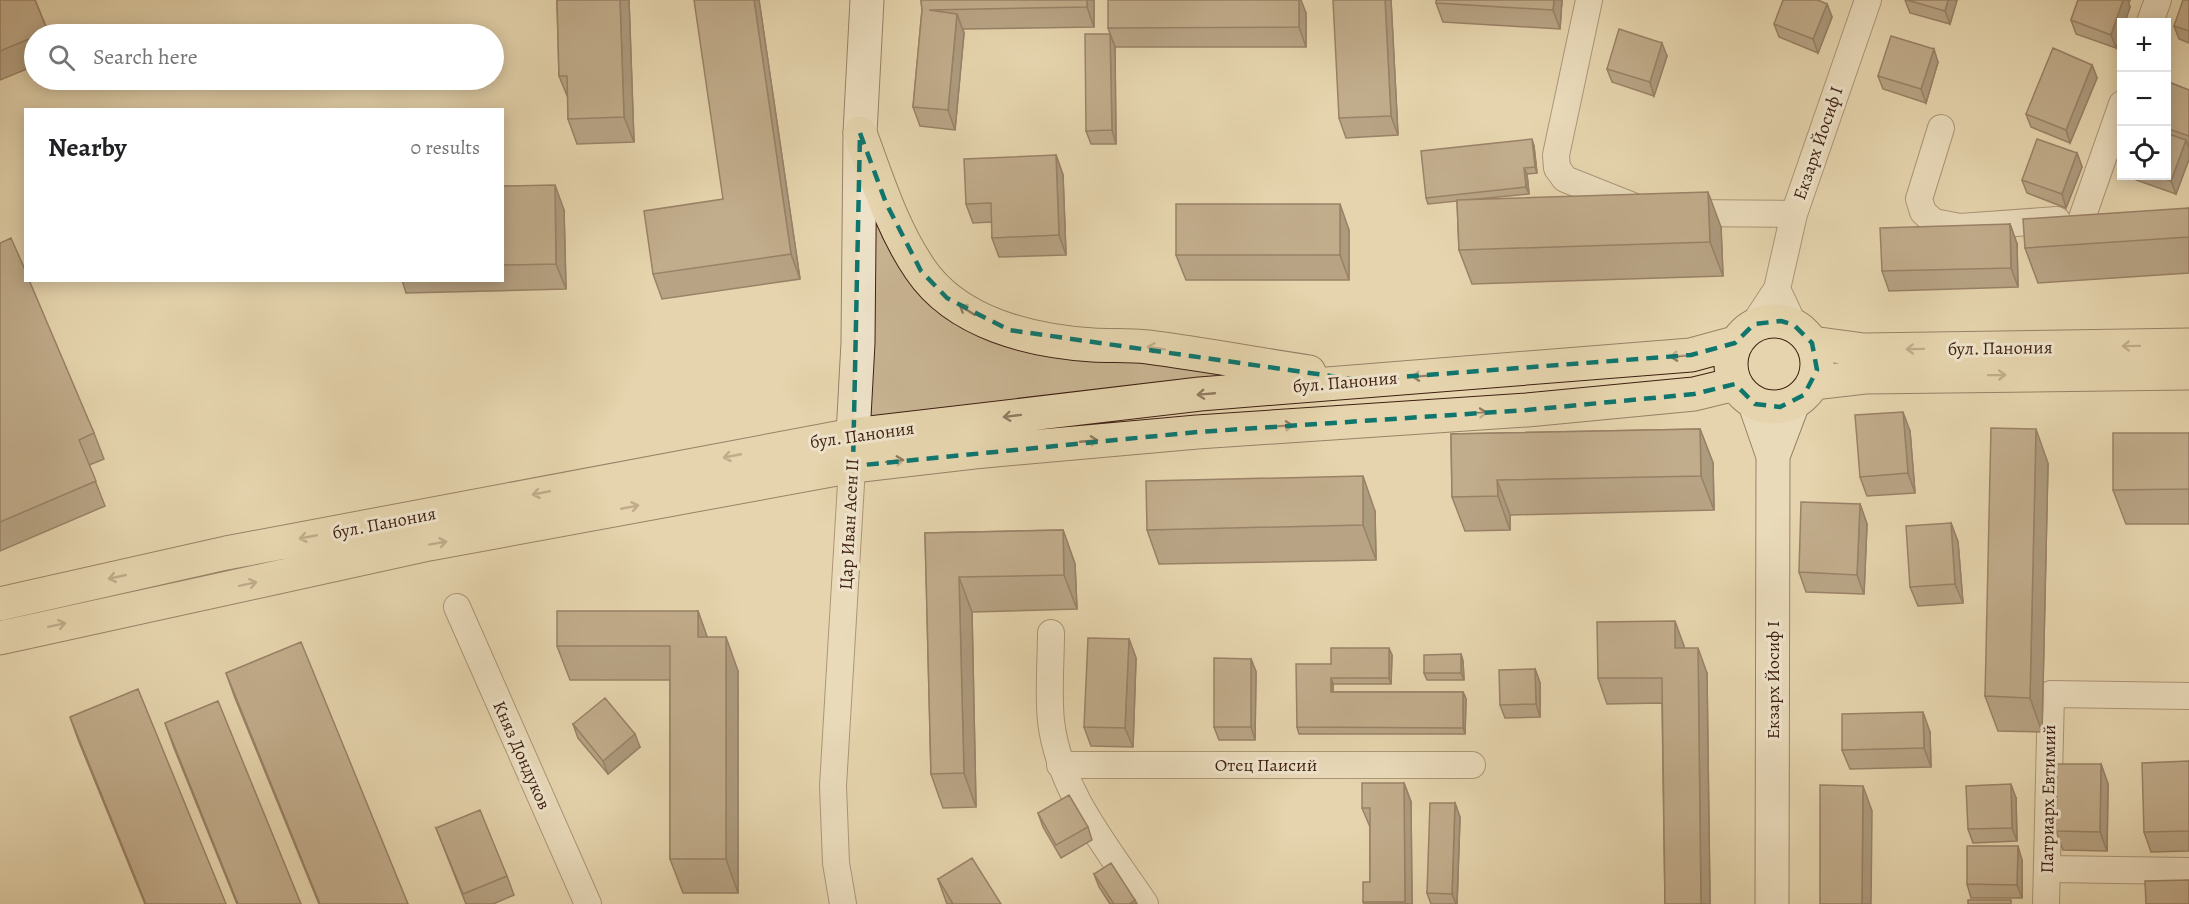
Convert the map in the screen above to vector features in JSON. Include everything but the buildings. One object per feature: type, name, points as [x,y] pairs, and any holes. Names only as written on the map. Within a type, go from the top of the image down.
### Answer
[{"type":"main road","points":[[860,133],[886,203],[921,271],[947,297],[980,319],[1044,339],[1092,345],[1145,346],[1359,380]]},
{"type":"main road","name":"бул. Панония","points":[[0,604],[226,553],[1200,394],[1691,355],[1745,334],[1767,320],[1781,321],[1803,334],[1864,350],[2189,345]]},
{"type":"main road","points":[[1745,334],[1731,357],[1731,371],[1745,394]]},
{"type":"main road","points":[[1803,334],[1817,356],[1817,370],[1803,393]]},
{"type":"main road","name":"бул. Панония","points":[[853,450],[974,452],[1197,432],[1527,410],[1694,394],[1745,394],[1774,407],[1803,393],[1865,377],[2189,373]]},
{"type":"main road","name":"бул. Панония","points":[[0,638],[793,461]]},
{"type":"street","name":"Цар Иван Асен II","points":[[843,904],[836,863],[833,786],[858,342],[860,133],[867,0]]},
{"type":"street","points":[[1589,0],[1556,155],[1557,168],[1565,179],[1641,209],[1695,214],[1794,214]]},
{"type":"street","name":"Екзарх Йосиф I","points":[[1745,334],[1777,289],[1794,214],[1868,0]]},
{"type":"street","points":[[2151,18],[2158,0]]},
{"type":"street","points":[[1941,128],[1919,199],[1923,213],[1934,222],[1960,227],[2094,218],[2117,121]]},
{"type":"street","points":[[1777,289],[1803,334]]},
{"type":"street","name":"Екзарх Йосиф I","points":[[1773,456],[1803,393]]},
{"type":"street","name":"Екзарх Йосиф I","points":[[1745,394],[1773,456],[1772,904]]},
{"type":"street","name":"Княз Дондуков","points":[[457,607],[588,904]]},
{"type":"street","points":[[1051,633],[1051,720],[1060,765],[1074,798],[1145,904]]},
{"type":"street","name":"Патриарх Евтимий","points":[[2046,904],[2050,694],[2189,696]]},
{"type":"street","name":"Отец Паисий","points":[[1060,765],[1472,765]]},
{"type":"street","points":[[2047,869],[2189,870]]},
{"type":"highlighted area","points":[[860,133],[886,203],[921,271],[947,298],[1009,330],[1359,380],[1691,355],[1735,343],[1754,324],[1781,321],[1794,325],[1812,343],[1817,370],[1804,395],[1780,407],[1755,404],[1735,384],[1694,394],[1527,410],[1197,432],[853,466]]},
{"type":"shaded area","points":[[860,133],[886,203],[980,319],[1359,380],[853,435]]}]
